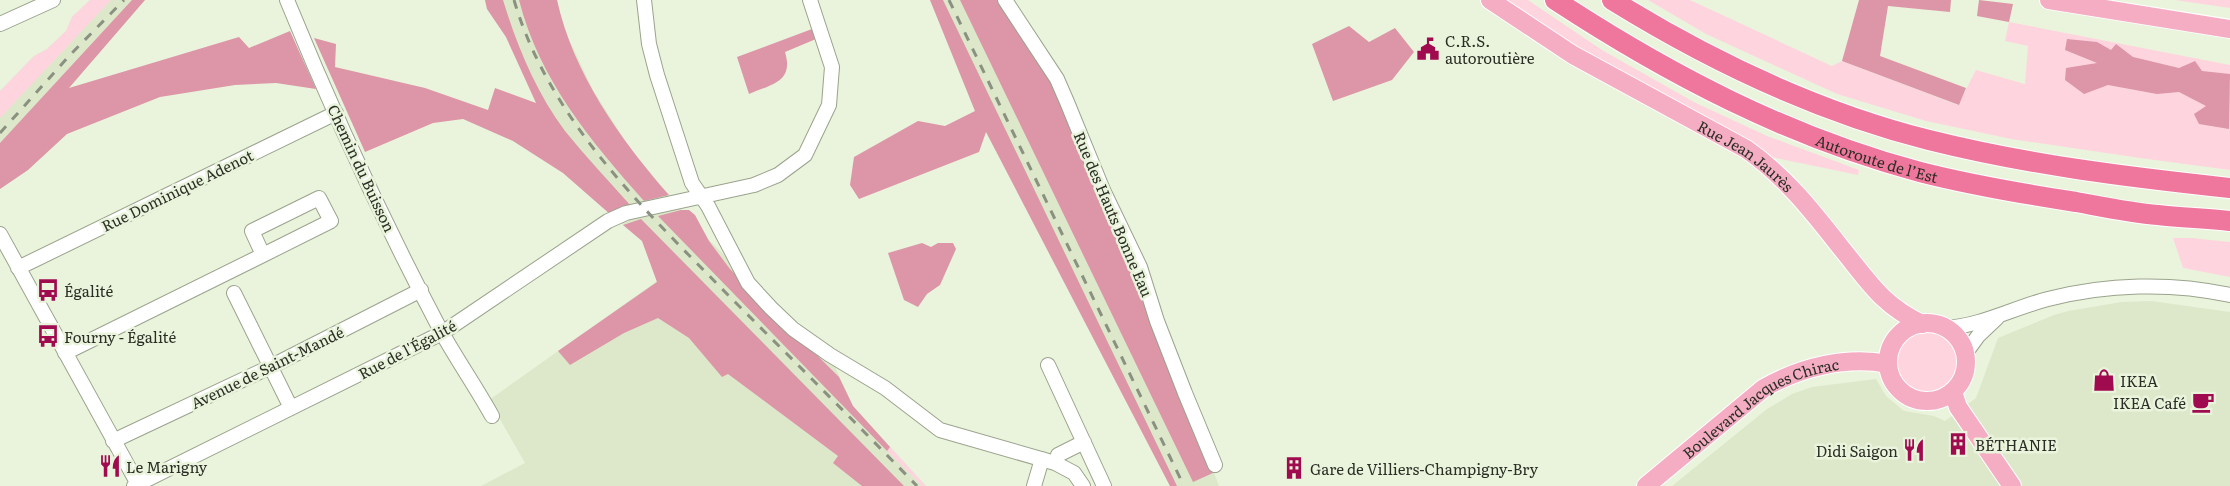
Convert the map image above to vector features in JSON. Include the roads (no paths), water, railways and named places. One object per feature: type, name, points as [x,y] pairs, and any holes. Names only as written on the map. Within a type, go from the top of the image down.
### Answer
[{"type":"highway","name":"Autoroute de l’Est","points":[[1554,0],[1610,36],[1690,81],[1766,119],[1847,149],[1920,172],[2008,191],[2157,215],[2230,221]]},
{"type":"highway","name":"Autoroute de l’Est","points":[[1612,0],[1642,19],[1778,89],[1861,119],[1927,140],[2040,164],[2132,178],[2230,188]]},
{"type":"main road","name":"Rue Jean Jaurès","points":[[1490,0],[1574,55],[1746,150],[1766,163],[1812,211],[1882,299],[1895,328],[1897,338]]},
{"type":"main road","points":[[2049,0],[2230,29]]},
{"type":"main road","name":"Rue Jean Jaurès","points":[[1882,299],[1906,316],[1922,324],[1936,324],[1945,328]]},
{"type":"main road","points":[[1922,324],[1909,328],[1897,338],[1890,350],[1888,364],[1891,377],[1904,393],[1916,400],[1936,400],[1952,392],[1962,381],[1965,371],[1965,354],[1958,339],[1945,328]]},
{"type":"main road","name":"Boulevard Jacques Chirac","points":[[1646,486],[1764,388],[1785,376],[1831,364],[1875,362],[1888,364]]},
{"type":"main road","points":[[1952,392],[1958,407],[2012,486]]},
{"type":"main road","points":[[1936,400],[1950,413],[1999,486]]},
{"type":"street","points":[[0,24],[53,0]]},
{"type":"street","name":"Chemin du Buisson","points":[[287,0],[376,202],[442,333],[492,416]]},
{"type":"street","points":[[644,0],[650,44],[668,111],[692,183],[748,283],[770,308],[793,329],[830,355],[885,388],[940,430],[1048,461],[1074,473],[1083,486]]},
{"type":"street","name":"Rue de l'Égalité","points":[[137,485],[442,333],[608,221],[626,213],[702,198],[754,185],[778,175],[805,155],[829,105],[832,67],[810,0]]},
{"type":"street","name":"Rue des Hauts Bonne Eau","points":[[1005,0],[1057,79],[1068,102],[1103,190],[1140,268],[1174,366],[1215,465]]},
{"type":"street","name":"Rue Dominique Adenot","points":[[18,268],[336,113]]},
{"type":"street","points":[[65,352],[263,255],[331,221],[319,198],[252,231],[263,255]]},
{"type":"street","points":[[0,234],[137,485]]},
{"type":"street","points":[[1945,328],[1971,324],[2048,299],[2115,288],[2188,289],[2230,295]]},
{"type":"street","name":"Avenue de Saint-Mandé","points":[[113,441],[270,367],[421,290]]},
{"type":"street","points":[[234,293],[291,408]]},
{"type":"street","points":[[1965,354],[1982,331],[2004,313]]},
{"type":"street","points":[[1048,365],[1104,486]]},
{"type":"street","points":[[1034,486],[1048,461],[1084,442]]},
{"type":"railway","points":[[0,133],[70,55],[124,0]]},
{"type":"railway","points":[[514,0],[530,44],[551,86],[576,125],[605,163],[635,199],[917,486]]},
{"type":"railway","points":[[949,0],[1184,486]]},
{"type":"place","name":"C.R.S. autoroutière","points":[[1428,49]]},
{"type":"place","name":"Égalité","points":[[48,290]]},
{"type":"place","name":"Fourny - Égalité","points":[[48,336]]},
{"type":"place","name":"IKEA","points":[[2104,380]]},
{"type":"place","name":"IKEA Café","points":[[2203,402]]},
{"type":"place","name":"BÉTHANIE","points":[[1958,444]]},
{"type":"place","name":"Didi Saigon","points":[[1914,450]]},
{"type":"place","name":"Le Marigny","points":[[110,466]]},
{"type":"place","name":"Gare de Villiers-Champigny-Bry","points":[[1294,468]]}]
